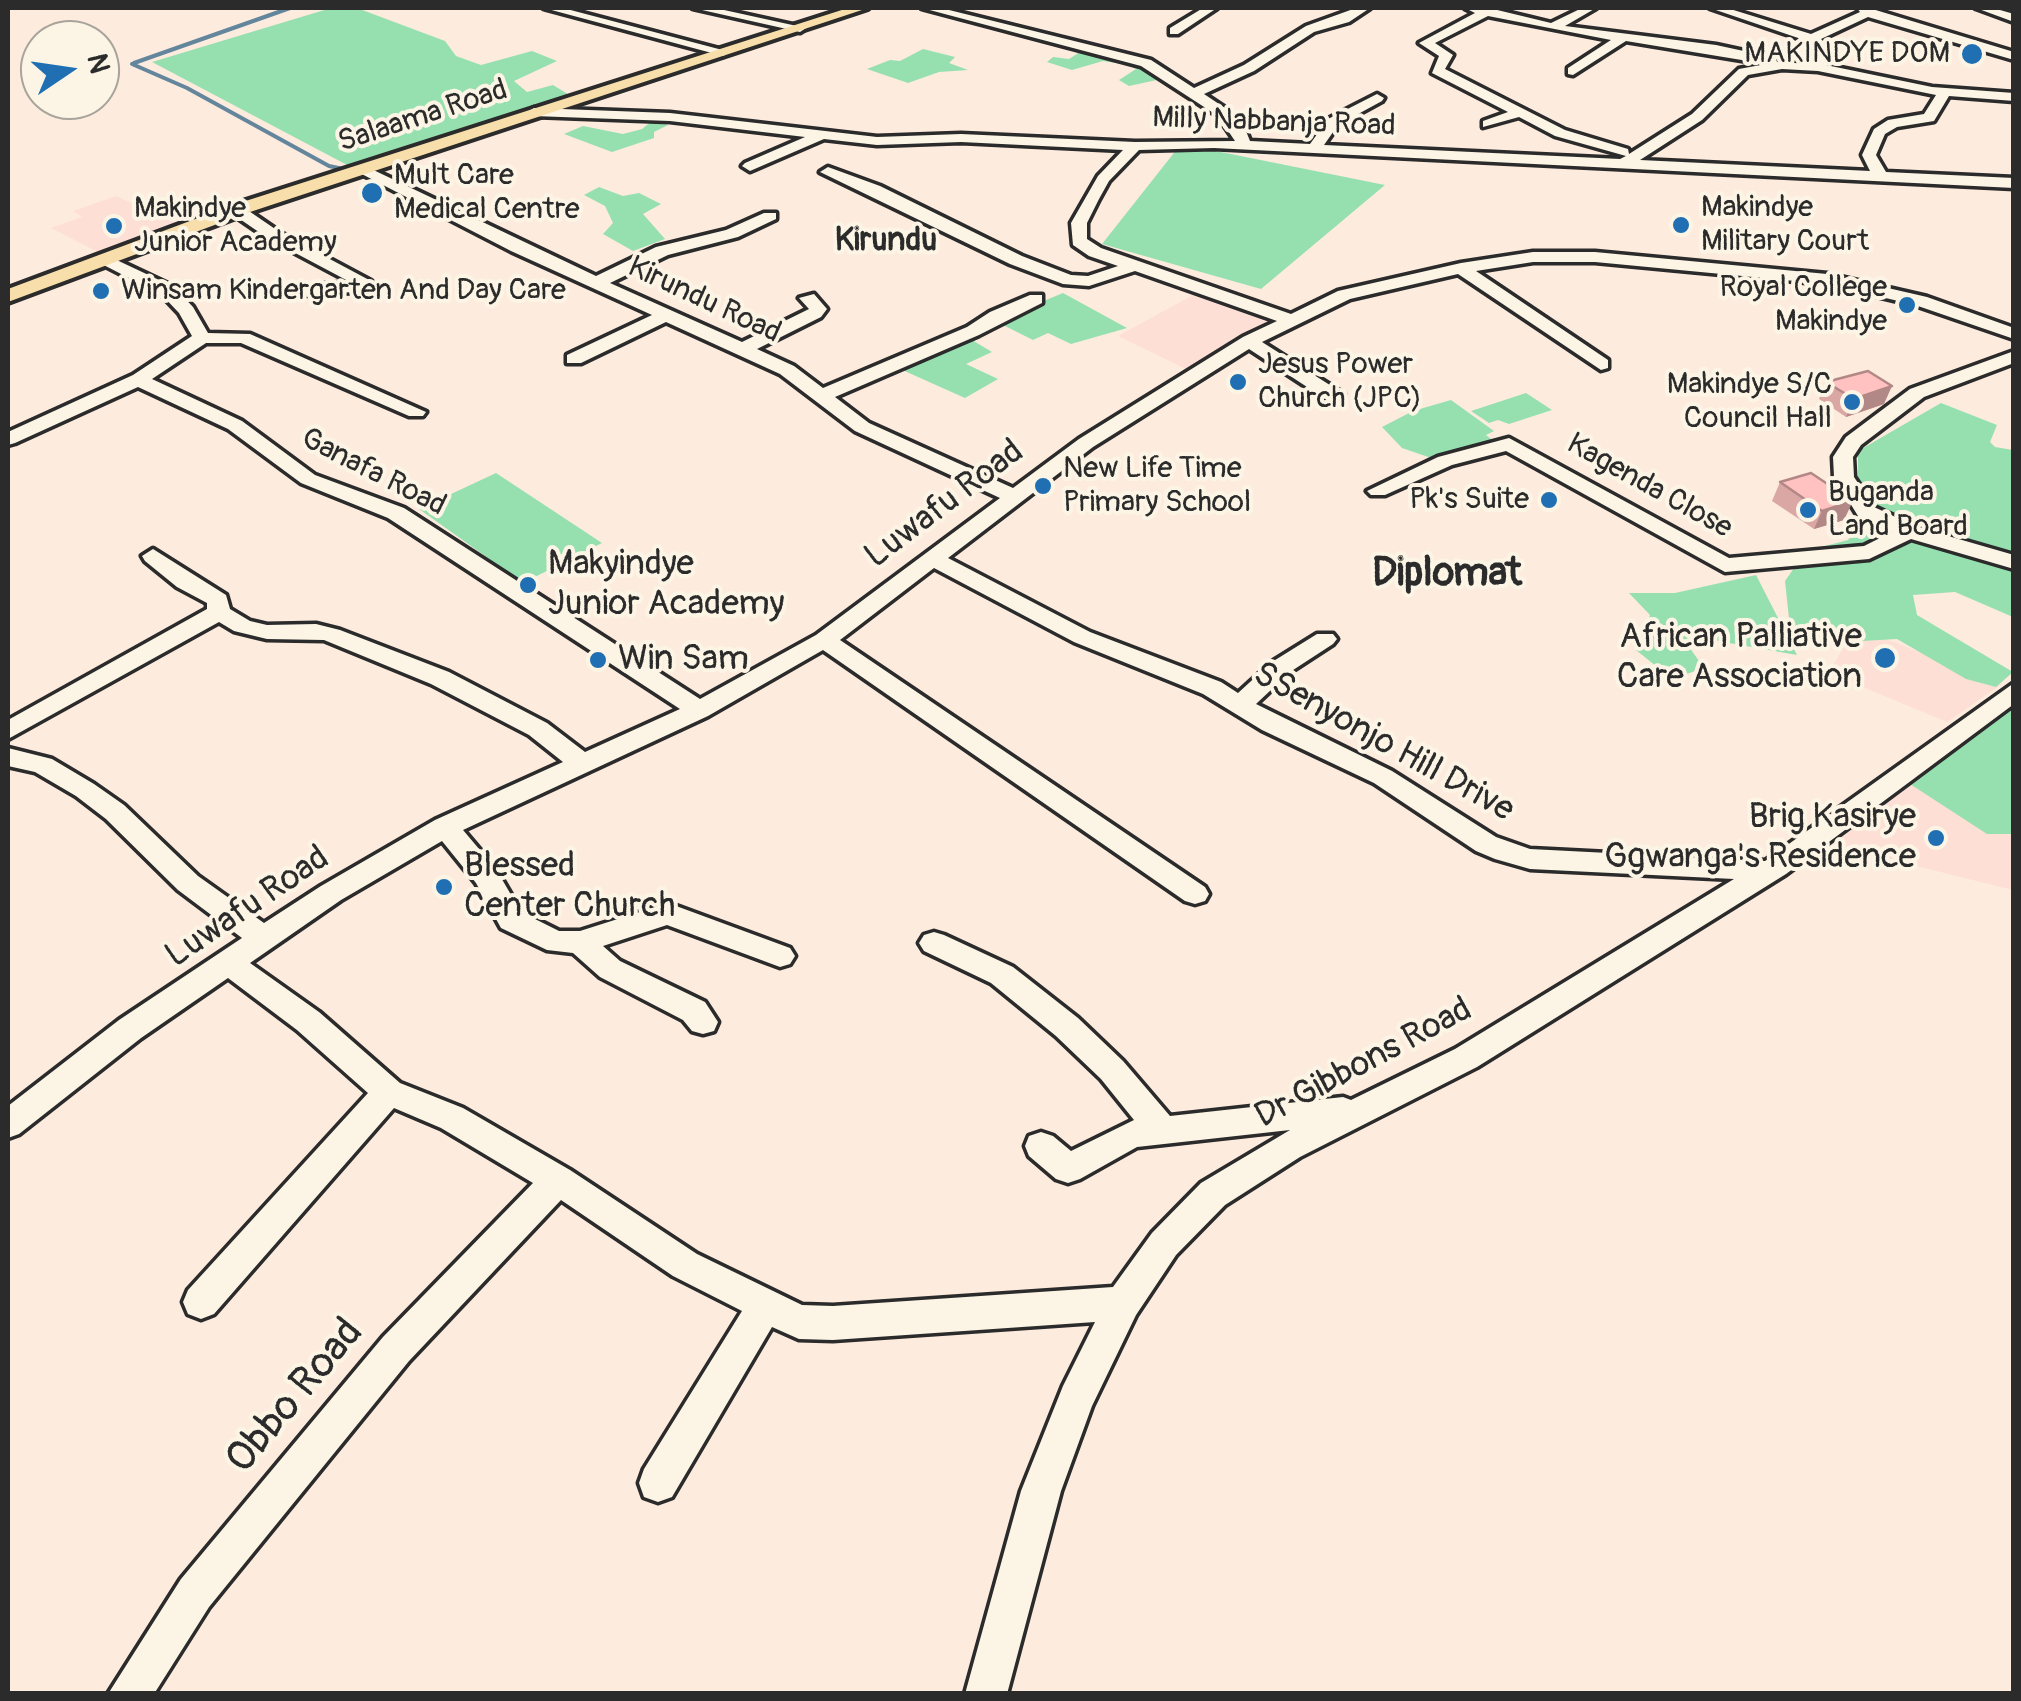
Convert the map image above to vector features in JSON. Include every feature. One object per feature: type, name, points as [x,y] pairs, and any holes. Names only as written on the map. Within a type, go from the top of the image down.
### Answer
[{"type":"main road","name":"Salaama Road","points":[[8,296],[237,210],[861,8]]},
{"type":"street","points":[[550,8],[724,52]]},
{"type":"street","points":[[699,8],[800,28]]},
{"type":"street","points":[[928,8],[1121,54],[1172,77],[1195,93],[1230,120],[1243,145]]},
{"type":"street","points":[[1174,31],[1211,8]]},
{"type":"street","points":[[1195,93],[1249,68],[1310,29],[1346,19],[1364,8]]},
{"type":"street","points":[[1471,8],[1553,27],[1716,49],[1782,65],[1818,67],[1945,92],[2014,97]]},
{"type":"street","points":[[1553,27],[1590,8]]},
{"type":"street","points":[[1716,8],[1812,38],[1823,52],[1818,67]]},
{"type":"street","points":[[1982,8],[2014,18]]},
{"type":"street","points":[[1812,38],[1865,10],[2014,56]]},
{"type":"street","points":[[1488,11],[1426,46],[1446,55],[1439,73],[1573,139],[1630,159],[1697,118],[1744,72],[1782,65]]},
{"type":"street","points":[[1572,71],[1622,38]]},
{"type":"street","points":[[1880,176],[1869,155],[1879,132],[1893,123],[1928,118],[1945,92]]},
{"type":"street","points":[[1313,150],[1333,122],[1377,98]]},
{"type":"street","name":"Milly Nabbanja Road","points":[[534,112],[670,117],[878,141],[976,138],[1135,146],[1243,145],[1630,159],[2014,182]]},
{"type":"street","points":[[1488,124],[1520,112]]},
{"type":"street","points":[[750,166],[822,134]]},
{"type":"street","points":[[1135,146],[1104,179],[1076,235],[1088,249],[1289,319]]},
{"type":"street","name":"Kirundu Road","points":[[360,169],[787,370],[862,427],[1015,496]]},
{"type":"street","points":[[828,172],[889,195],[1016,260],[1070,280],[1089,281],[1134,266]]},
{"type":"street","points":[[237,210],[275,236],[362,281],[354,287],[292,292]]},
{"type":"street","points":[[598,282],[662,251],[732,234],[770,216]]},
{"type":"street","name":"Luwafu Road","points":[[11,1114],[262,938],[445,827],[698,710],[824,640],[1086,443],[1249,340],[1360,290],[1533,257],[1595,257],[1827,279],[1920,301],[2014,334]]},
{"type":"street","points":[[100,259],[168,291],[202,338]]},
{"type":"street","points":[[1461,268],[1601,364]]},
{"type":"street","points":[[743,350],[816,313],[818,309],[808,298]]},
{"type":"street","points":[[823,395],[973,331],[1036,299]]},
{"type":"street","points":[[574,359],[666,315]]},
{"type":"street","points":[[8,439],[140,379],[202,338],[244,338],[416,412]]},
{"type":"street","points":[[1249,340],[1338,398]]},
{"type":"street","points":[[2014,356],[1917,393],[1853,440],[1843,457],[1844,476],[1866,511],[1908,532],[2014,562]]},
{"type":"street","name":"Ganafa Road","points":[[140,379],[175,401],[235,425],[308,479],[408,521],[698,710]]},
{"type":"street","name":"Kagenda Close","points":[[1378,491],[1445,461],[1509,444],[1725,565],[1869,552],[1908,532]]},
{"type":"street","points":[[152,556],[185,582],[218,600],[219,612]]},
{"type":"street","name":"SSenyonjo Hill Drive","points":[[933,559],[1082,638],[1212,688],[1271,724],[1398,786],[1486,844],[1505,852],[1530,859],[1768,871]]},
{"type":"street","points":[[8,730],[219,612]]},
{"type":"street","points":[[219,612],[251,630],[316,631],[332,635],[440,678],[538,729],[584,764]]},
{"type":"street","points":[[1240,704],[1281,667],[1325,639]]},
{"type":"street","points":[[824,640],[1195,894]]},
{"type":"street","name":"Dr Gibbons Road","points":[[986,1694],[1041,1492],[1076,1398],[1124,1302],[1164,1244],[1213,1194],[1288,1147],[1466,1058],[1768,871],[2014,691]]},
{"type":"street","points":[[8,756],[43,765],[85,790],[115,812],[188,884],[262,938]]},
{"type":"street","points":[[445,827],[486,876],[511,920],[558,942],[580,942],[658,914],[668,914],[780,956]]},
{"type":"street","points":[[580,942],[610,969],[694,1011],[702,1022]]},
{"type":"street","points":[[934,943],[1002,975],[1067,1026],[1112,1070],[1162,1130]]},
{"type":"street","points":[[228,962],[308,1021],[389,1092],[452,1118],[558,1180],[685,1265],[764,1308],[799,1322],[833,1324],[1124,1302]]},
{"type":"street","points":[[200,1302],[389,1092]]},
{"type":"street","points":[[1041,1146],[1068,1168],[1132,1134],[1359,1109]]},
{"type":"street","name":"Obbo Road","points":[[129,1694],[195,1593],[396,1349],[558,1180]]},
{"type":"street","points":[[658,1483],[764,1308]]},
{"type":"shaded area","name":"Makindye Junior Academy","points":[[116,196],[176,223],[98,252],[51,228],[82,217],[73,211]]},
{"type":"shaded area","points":[[1195,294],[1276,318],[1186,369],[1118,336]]},
{"type":"shaded area","points":[[1855,627],[2002,684],[1947,722],[1829,673]]},
{"type":"shaded area","points":[[2013,707],[2013,890],[1832,845]]},
{"type":"green space","points":[[331,8],[357,8],[445,41],[456,56],[481,65],[532,51],[557,61],[514,81],[527,92],[553,85],[571,96],[349,166],[152,62]]},
{"type":"green space","points":[[1088,47],[1120,55],[1166,78],[1129,86],[1119,80],[1136,69],[1128,65],[1103,61],[1072,70],[1047,62],[1053,57],[1069,59]]},
{"type":"green space","points":[[923,49],[955,57],[949,63],[968,70],[939,72],[908,83],[867,69],[890,60],[900,61]]},
{"type":"green space","points":[[652,121],[668,125],[654,132],[654,138],[612,152],[564,134],[583,126],[623,134],[642,129]]},
{"type":"green space","points":[[1181,144],[1385,185],[1261,289],[1102,244]]},
{"type":"green space","points":[[599,187],[623,196],[639,193],[661,204],[643,214],[665,239],[633,251],[603,234],[613,223],[605,206],[584,195]]},
{"type":"green space","points":[[1063,293],[1127,328],[1071,344],[1048,333],[1033,340],[995,321]]},
{"type":"green space","points":[[967,337],[992,352],[966,364],[998,379],[965,398],[900,369],[952,348],[951,344]]},
{"type":"green space","points":[[1526,393],[1552,410],[1509,424],[1498,420],[1489,423],[1471,411]]},
{"type":"green space","points":[[1451,400],[1494,431],[1486,435],[1496,443],[1437,460],[1402,448],[1382,427],[1413,411]]},
{"type":"green space","points":[[1941,403],[1997,425],[1990,442],[1995,447],[2013,450],[2013,558],[1898,523],[1874,510],[1858,477],[1858,451]]},
{"type":"green space","points":[[496,473],[602,543],[523,583],[419,509]]},
{"type":"green space","points":[[1862,521],[2013,567],[2013,617],[1955,592],[1913,595],[1917,615],[2013,672],[1996,687],[1966,679],[1897,639],[1810,644],[1791,637],[1785,581],[1806,551],[1848,540]]},
{"type":"green space","points":[[1756,575],[1797,655],[1706,639],[1687,644],[1704,668],[1672,679],[1636,650],[1650,615],[1629,593],[1675,593]]},
{"type":"green space","points":[[2013,707],[2013,834],[1987,834],[1910,784]]},
{"type":"building","points":[[1868,371],[1892,386],[1854,399],[1826,382]]},
{"type":"building","points":[[1811,473],[1853,501],[1822,511],[1780,482]]},
{"type":"waterway","points":[[134,63],[290,8]]},
{"type":"waterway","points":[[132,64],[187,88],[329,166],[348,170]]},
{"type":"place","name":"MAKINDYE DOM","points":[[1972,54]]},
{"type":"place","name":"Mult Care Medical Centre","points":[[372,193]]},
{"type":"place","name":"Makindye Military Court","points":[[1681,225]]},
{"type":"place","name":"Makindye Junior Academy","points":[[114,226]]},
{"type":"place","name":"Winsam Kindergarten And Day Care","points":[[101,291]]},
{"type":"place","name":"Royal College Makindye","points":[[1907,305]]},
{"type":"place","name":"Jesus Power Church (JPC)","points":[[1238,382]]},
{"type":"place","name":"Makindye S/C Council Hall","points":[[1852,402]]},
{"type":"place","name":"New Life Time Primary School","points":[[1043,486]]},
{"type":"place","name":"Pk's Suite","points":[[1549,500]]},
{"type":"place","name":"Buganda Land Board","points":[[1808,510]]},
{"type":"place","name":"Makyindye Junior Academy","points":[[528,585]]},
{"type":"place","name":"African Palliative Care Association","points":[[1885,658]]},
{"type":"place","name":"Win Sam","points":[[598,660]]},
{"type":"place","name":"Brig Kasirye Ggwanga's Residence","points":[[1936,838]]},
{"type":"place","name":"Blessed Center Church","points":[[444,887]]},
{"type":"district","name":"Kirundu","points":[[886,242]]},
{"type":"district","name":"Diplomat","points":[[1447,575]]}]
